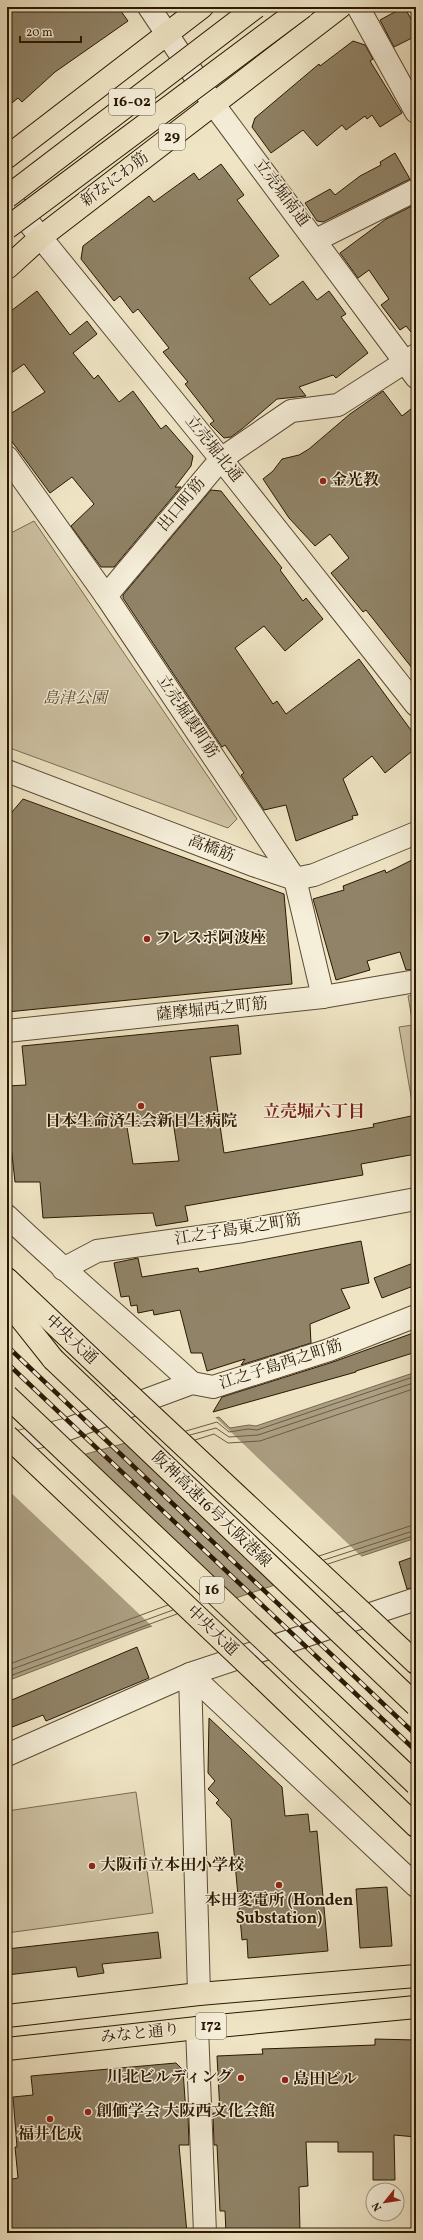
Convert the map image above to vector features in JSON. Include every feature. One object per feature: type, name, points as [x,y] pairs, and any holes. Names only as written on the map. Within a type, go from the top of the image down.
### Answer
[{"type":"main road","points":[[7,157],[202,7]]},
{"type":"main road","name":"16-02","points":[[7,196],[256,7]]},
{"type":"main road","name":"16-02","points":[[7,228],[303,7]]},
{"type":"main road","name":"新なにわ筋","points":[[7,268],[41,237],[340,7]]},
{"type":"main road","name":"中央大通","points":[[7,1279],[416,1663]]},
{"type":"main road","points":[[7,1301],[53,1359]]},
{"type":"main road","name":"阪神高速16号大阪港線","points":[[7,1315],[416,1704]]},
{"type":"main road","name":"16","points":[[7,1396],[416,1784]]},
{"type":"main road","name":"中央大通","points":[[7,1436],[416,1826]]},
{"type":"main road","name":"みなと通り","points":[[7,2016],[199,1994],[416,1976]]},
{"type":"main road","name":"みなと通り","points":[[7,2049],[197,2028],[416,2007]]},
{"type":"street","name":"立売堀南通","points":[[149,7],[214,105],[412,364]]},
{"type":"street","points":[[358,7],[416,112]]},
{"type":"street","points":[[316,240],[416,190]]},
{"type":"street","name":"立売堀北通","points":[[7,196],[220,459],[416,705]]},
{"type":"street","name":"出口町筋","points":[[106,596],[220,459],[291,411],[338,405],[412,364]]},
{"type":"street","name":"立売堀裏町筋","points":[[7,457],[106,596],[295,879],[323,997]]},
{"type":"street","name":"高橋筋","points":[[7,771],[252,865],[295,879]]},
{"type":"street","points":[[295,879],[314,875],[416,833]]},
{"type":"street","name":"薩摩堀西之町筋","points":[[7,1032],[323,997],[416,981]]},
{"type":"street","name":"江之子島東之町筋","points":[[63,1269],[97,1251],[243,1231],[416,1199]]},
{"type":"street","points":[[7,1216],[63,1269],[129,1324],[192,1383],[65,1430],[7,1445]]},
{"type":"street","name":"江之子島西之町筋","points":[[192,1383],[213,1388],[329,1350],[416,1316]]},
{"type":"street","points":[[7,1754],[190,1674],[416,1599]]},
{"type":"street","points":[[190,1674],[416,1886]]},
{"type":"street","points":[[190,1674],[199,1994]]},
{"type":"street","points":[[197,2028],[205,2233]]},
{"type":"green space","name":"島津公園","points":[[34,521],[237,819],[228,828],[7,747],[7,535]]},
{"type":"green space","points":[[416,995],[416,1101],[412,1102],[399,1027],[413,1025],[408,996]]},
{"type":"green space","points":[[136,1792],[153,1913],[7,1933],[7,1811]]},
{"type":"water","points":[[416,1372],[416,1538],[143,1629],[7,1681],[7,1476],[219,1417],[230,1428],[249,1425],[256,1426]]},
{"type":"pier","points":[[215,1417],[364,1559],[298,1580],[148,1435]]},
{"type":"pier","points":[[64,1459],[222,1605],[154,1628],[7,1489],[7,1474]]},
{"type":"building","points":[[7,7],[118,7],[128,21],[55,72],[22,102],[18,98],[7,107]]},
{"type":"building","points":[[404,7],[416,27],[416,36],[394,47],[380,20]]},
{"type":"building","points":[[353,41],[365,45],[373,59],[370,61],[402,113],[380,127],[372,115],[367,119],[365,116],[346,130],[342,125],[317,146],[303,130],[271,153],[252,127],[255,118],[319,64],[320,66]]},
{"type":"building","points":[[395,153],[410,179],[323,222],[317,221],[305,203],[330,189],[335,195],[360,176],[381,165],[380,162]]},
{"type":"building","points":[[221,164],[244,195],[237,200],[279,256],[249,278],[270,305],[303,281],[317,300],[329,291],[346,314],[341,317],[368,353],[336,378],[333,375],[299,387],[306,396],[277,399],[242,429],[231,437],[224,438],[210,424],[214,421],[185,384],[188,382],[163,352],[169,348],[138,309],[133,313],[120,296],[114,301],[81,259],[83,246],[149,196],[154,202],[194,173],[199,180]]},
{"type":"building","points":[[416,204],[416,338],[406,326],[400,330],[381,305],[389,299],[369,270],[358,278],[340,253],[386,219]]},
{"type":"building","points":[[37,291],[70,335],[87,321],[97,334],[73,353],[94,379],[98,375],[119,402],[133,391],[161,429],[166,425],[193,456],[191,466],[175,487],[181,487],[114,567],[101,567],[71,526],[94,504],[72,477],[50,493],[7,435],[7,416],[45,392],[24,364],[7,376],[7,314]]},
{"type":"building","points":[[383,391],[402,416],[416,405],[416,673],[366,610],[363,612],[331,573],[349,558],[330,534],[315,546],[289,518],[263,479],[273,471],[282,459],[299,455],[309,449],[350,414]]},
{"type":"building","points":[[211,490],[221,491],[282,568],[280,570],[303,601],[306,598],[323,619],[285,651],[264,626],[235,648],[273,704],[277,701],[286,714],[359,659],[416,737],[416,748],[385,773],[372,756],[343,779],[358,815],[352,816],[353,819],[296,841],[286,805],[264,810],[241,775],[244,773],[225,745],[222,747],[123,598],[123,595]]},
{"type":"building","name":"フレスポ阿波座","points":[[23,799],[284,894],[292,984],[7,1012],[7,818]]},
{"type":"building","points":[[416,858],[416,969],[406,970],[400,952],[367,961],[370,970],[336,980],[313,899],[344,890],[343,886],[385,870],[386,873]]},
{"type":"building","points":[[238,1025],[241,1054],[210,1057],[224,1153],[374,1127],[373,1124],[416,1115],[416,1154],[361,1164],[363,1175],[185,1206],[188,1221],[156,1226],[153,1213],[43,1218],[40,1182],[15,1182],[7,1109],[7,1086],[26,1085],[22,1046]],"holes":[[[173,1121],[179,1161],[133,1164],[127,1127]]]},
{"type":"building","points":[[361,1241],[369,1283],[341,1289],[350,1308],[310,1324],[311,1343],[241,1365],[245,1359],[207,1371],[202,1353],[191,1353],[180,1310],[154,1315],[153,1310],[138,1313],[137,1305],[131,1306],[129,1296],[121,1297],[114,1263],[138,1258],[142,1277],[198,1268],[199,1272]]},
{"type":"building","points":[[416,1262],[416,1285],[382,1298],[374,1278]]},
{"type":"building","points":[[416,1332],[416,1352],[356,1372],[213,1412],[222,1397],[333,1362]]},
{"type":"building","points":[[416,1556],[416,1587],[407,1589],[399,1562]]},
{"type":"building","points":[[137,1647],[149,1678],[46,1721],[43,1715],[7,1729],[7,1702]]},
{"type":"building","name":"本田変電所 (Honden Substation)","points":[[209,1718],[282,1787],[285,1816],[308,1814],[310,1832],[317,1831],[328,1951],[248,1958],[247,1939],[242,1940],[231,1819],[216,1803],[219,1800],[208,1789],[215,1781],[208,1773]]},
{"type":"building","points":[[387,1887],[392,1946],[360,1948],[356,1889]]},
{"type":"building","points":[[158,1932],[161,1958],[102,1964],[104,1973],[78,1977],[76,1967],[7,1975],[7,1949]]},
{"type":"building","points":[[375,2039],[416,2040],[416,2137],[394,2135],[395,2180],[373,2180],[373,2152],[338,2152],[338,2142],[306,2142],[308,2186],[299,2187],[300,2233],[226,2233],[225,2211],[220,2211],[217,2145],[214,2145],[213,2113],[220,2113],[217,2056],[263,2054],[262,2049],[375,2045]]},
{"type":"building","points":[[176,2063],[183,2070],[186,2114],[188,2114],[189,2145],[179,2145],[187,2233],[7,2233],[7,2180],[18,2178],[13,2097],[33,2095],[31,2076]]},
{"type":"railway","points":[[7,1346],[416,1735]]},
{"type":"railway","points":[[7,1363],[416,1751]]},
{"type":"place","name":"金光教","points":[[323,481]]},
{"type":"place","name":"フレスポ阿波座","points":[[147,939]]},
{"type":"place","name":"日本生命済生会新日生病院","points":[[141,1106]]},
{"type":"place","name":"大阪市立本田小学校","points":[[92,1866]]},
{"type":"place","name":"本田変電所 (Honden Substation)","points":[[279,1885]]},
{"type":"place","name":"川北ビルディング","points":[[241,2078]]},
{"type":"place","name":"島田ビル","points":[[285,2080]]},
{"type":"place","name":"創価学会 大阪西文化会館","points":[[88,2112]]},
{"type":"place","name":"福井化成","points":[[50,2119]]},
{"type":"district","name":"立売堀六丁目","points":[[314,1112]]}]
